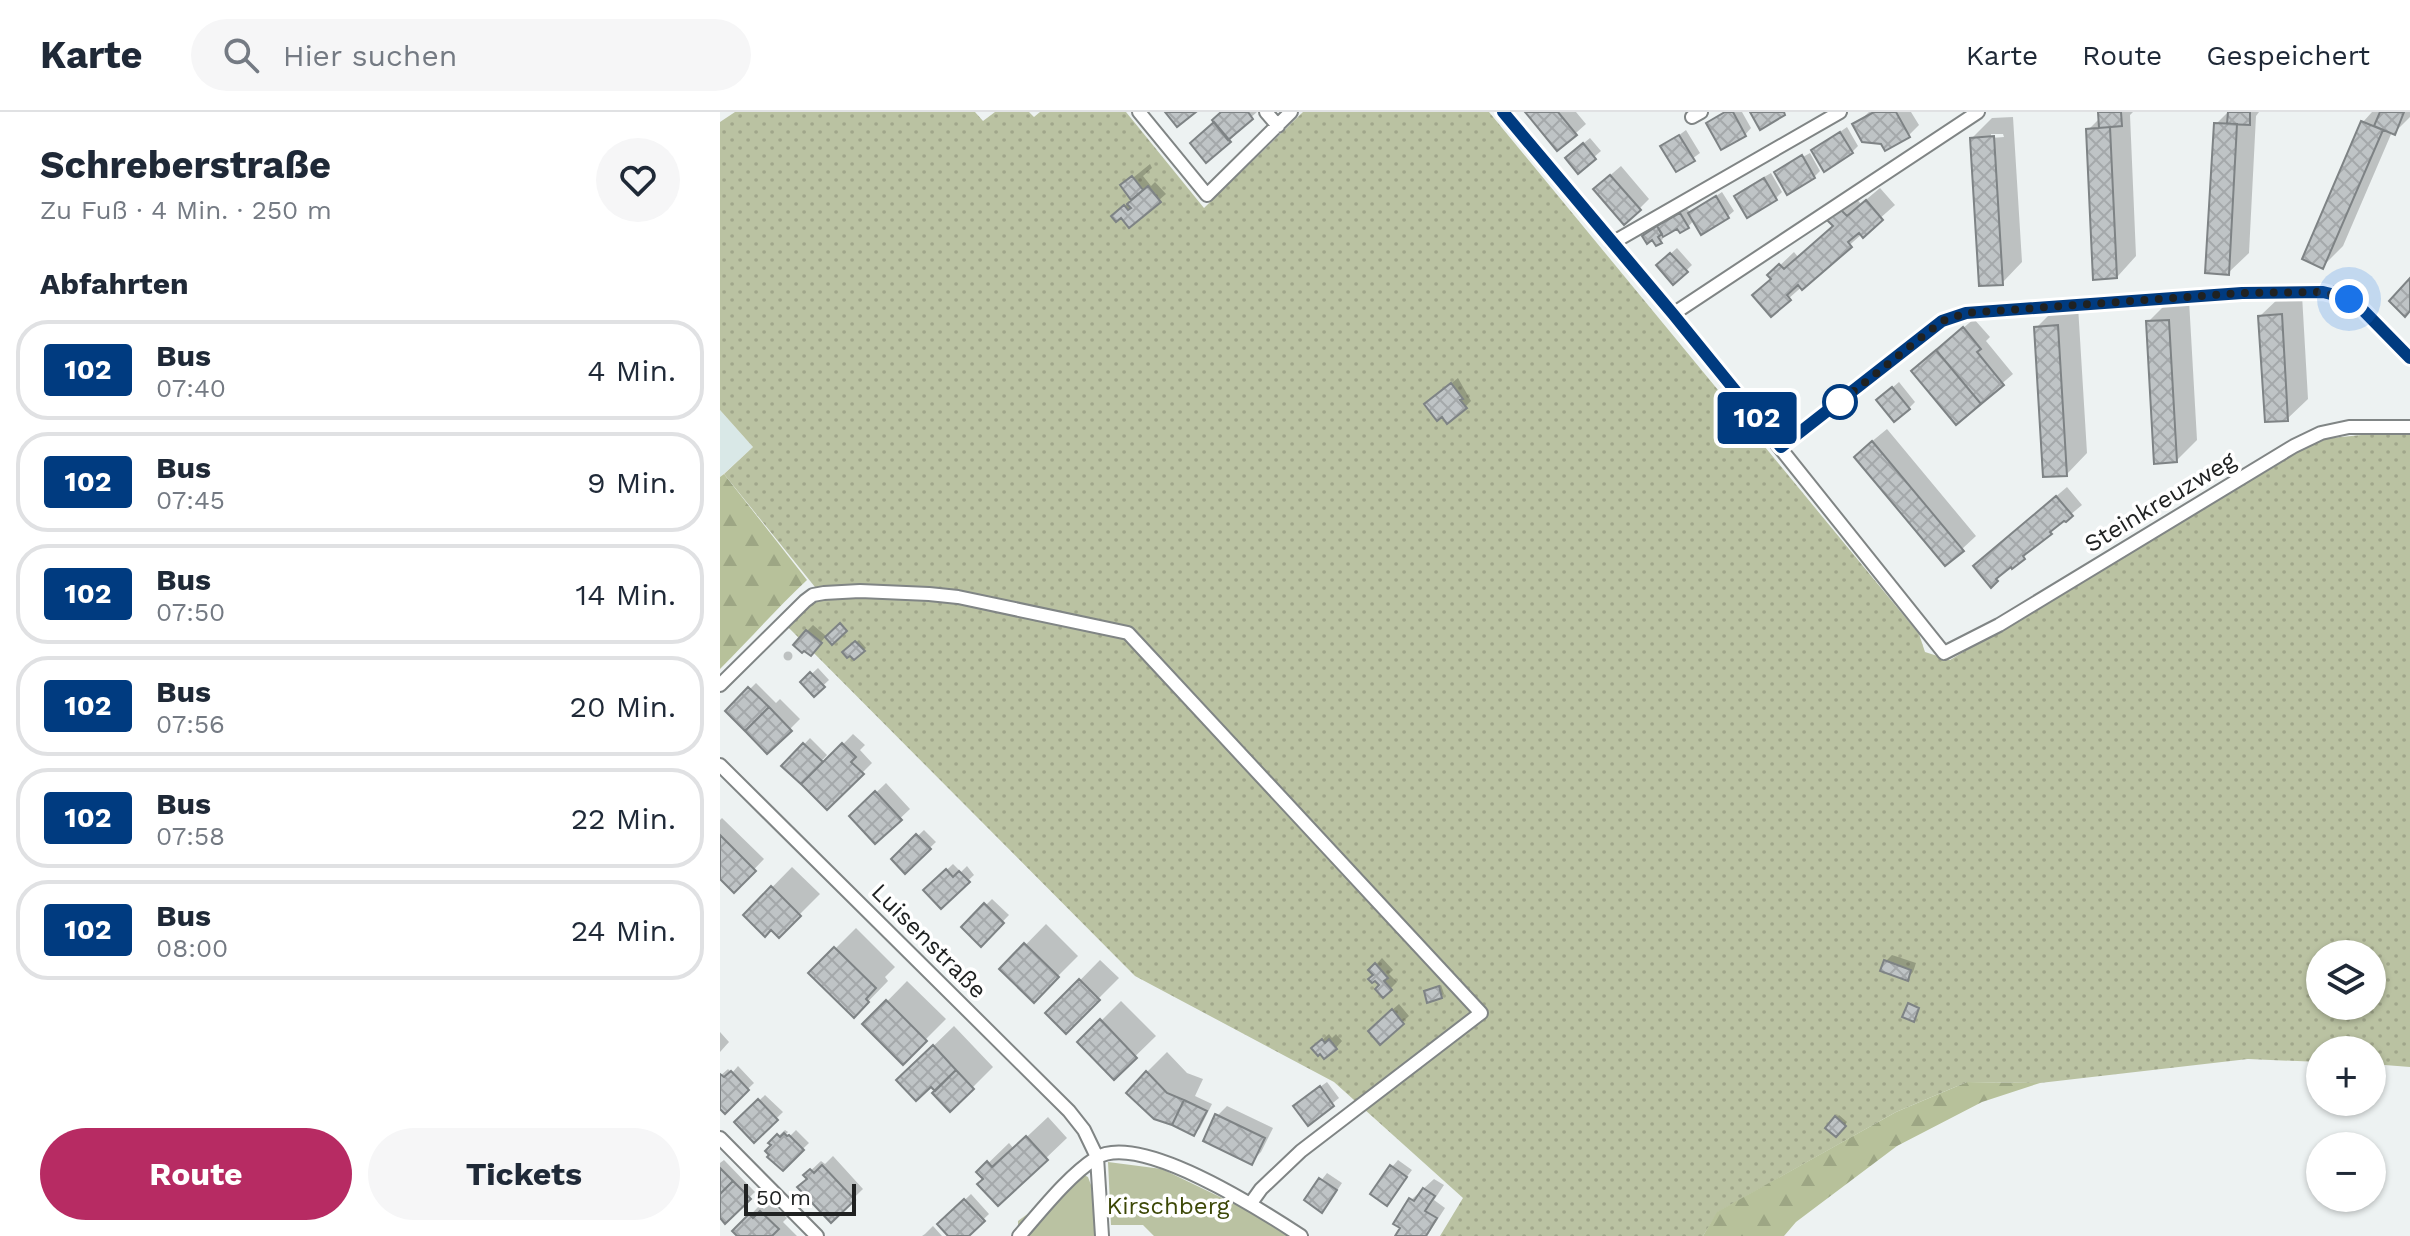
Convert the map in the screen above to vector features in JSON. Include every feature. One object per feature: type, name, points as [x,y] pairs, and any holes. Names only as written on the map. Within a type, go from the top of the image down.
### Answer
[{"type":"street","points":[[1139,112],[1207,195],[1291,112]]},
{"type":"street","points":[[1266,112],[1278,126]]},
{"type":"street","points":[[1503,112],[1781,447],[1942,321],[1966,313],[2242,293],[2323,292],[2357,304],[2410,358]]},
{"type":"street","points":[[1612,243],[1840,112]]},
{"type":"street","points":[[1673,314],[1978,112]]},
{"type":"street","name":"Steinkreuzweg","points":[[1781,447],[1944,653],[1999,625],[2294,446],[2321,433],[2349,427],[2410,427]]},
{"type":"street","points":[[720,685],[805,601],[813,595],[824,593],[860,591],[958,597],[1128,633],[1481,1013],[1301,1151],[1261,1189],[1251,1203]]},
{"type":"street","name":"Luisenstraße","points":[[720,765],[1051,1093],[1084,1130],[1097,1157]]},
{"type":"street","points":[[720,1138],[817,1236]]},
{"type":"street","points":[[1019,1236],[1097,1157],[1123,1151],[1195,1175],[1251,1203],[1301,1236]]},
{"type":"street","points":[[1097,1157],[1102,1236]]},
{"type":"shaded area","points":[[720,410],[753,447],[720,477]]},
{"type":"green space","points":[[735,112],[975,112],[983,121],[995,112],[1029,112],[1034,117],[1040,112],[1126,112],[1204,208],[1303,112],[1489,112],[1919,634],[1925,652],[1950,660],[2288,456],[2322,439],[2410,430],[2410,1067],[2386,1065],[2386,1036],[2306,1036],[2306,1061],[2248,1059],[2040,1083],[1967,1082],[1896,1112],[1718,1212],[1703,1236],[1440,1236],[1463,1198],[1334,1082],[1135,976],[785,624],[819,592],[724,474],[753,447],[720,410],[720,122]]},
{"type":"green space","points":[[724,474],[807,580],[720,669],[720,477]]},
{"type":"green space","points":[[1967,1082],[2040,1083],[1982,1102],[1897,1146],[1796,1222],[1784,1236],[1703,1236],[1717,1212],[1896,1112]]},
{"type":"green space","name":"Kirschberg","points":[[1108,1162],[1162,1169],[1243,1208],[1288,1236],[1154,1236],[1143,1225],[1111,1225]]},
{"type":"green space","points":[[1082,1174],[1088,1177],[1091,1185],[1096,1236],[1018,1236],[1018,1221]]},
{"type":"building","points":[[1165,112],[1196,112],[1177,127]]},
{"type":"building","points":[[1221,112],[1248,112],[1253,119],[1228,140],[1212,120]]},
{"type":"building","points":[[1525,112],[1558,112],[1577,135],[1557,151]]},
{"type":"building","points":[[1725,112],[1733,112],[1746,136],[1721,150],[1706,123]]},
{"type":"building","points":[[1750,112],[1784,112],[1785,115],[1760,130]]},
{"type":"building","points":[[1874,112],[1896,112],[1910,137],[1885,151],[1881,144],[1862,142],[1852,124]]},
{"type":"building","points":[[2098,112],[2121,112],[2122,126],[2099,128]]},
{"type":"building","points":[[2228,112],[2250,112],[2250,125],[2227,124]]},
{"type":"building","points":[[2380,112],[2404,112],[2395,135],[2374,126]]},
{"type":"building","points":[[2361,121],[2383,130],[2323,269],[2302,259]]},
{"type":"building","points":[[1214,122],[1231,142],[1206,163],[1190,143]]},
{"type":"building","points":[[2214,123],[2237,124],[2229,275],[2205,273]]},
{"type":"building","points":[[2110,127],[2117,278],[2093,280],[2086,129]]},
{"type":"building","points":[[1840,132],[1853,153],[1824,172],[1811,150]]},
{"type":"building","points":[[1679,135],[1695,161],[1676,172],[1660,146]]},
{"type":"building","points":[[1994,136],[2003,285],[1979,286],[1970,138]]},
{"type":"building","points":[[1583,143],[1596,159],[1578,174],[1565,158]]},
{"type":"building","points":[[1802,155],[1815,178],[1787,195],[1774,172]]},
{"type":"building","points":[[1610,175],[1641,210],[1624,225],[1593,189]]},
{"type":"building","points":[[1132,176],[1143,190],[1131,200],[1120,185]]},
{"type":"building","points":[[1764,178],[1777,200],[1747,218],[1734,196]]},
{"type":"building","points":[[1148,186],[1161,202],[1129,228],[1121,218],[1116,222],[1111,216],[1124,205],[1128,210],[1131,208],[1127,204]]},
{"type":"building","points":[[1716,196],[1729,218],[1701,235],[1688,213]]},
{"type":"building","points":[[1866,200],[1883,220],[1863,238],[1859,233],[1848,242],[1852,247],[1802,290],[1798,285],[1787,295],[1791,300],[1771,317],[1752,295],[1771,279],[1767,275],[1779,264],[1784,269],[1833,226],[1827,220],[1840,209],[1847,216]]},
{"type":"building","points":[[1680,213],[1689,228],[1680,233],[1677,229],[1663,237],[1657,226]]},
{"type":"building","points":[[1657,226],[1662,234],[1658,237],[1662,243],[1656,246],[1652,240],[1647,244],[1642,236]]},
{"type":"building","points":[[1670,253],[1688,272],[1673,285],[1656,265]]},
{"type":"building","points":[[2410,278],[2410,311],[2405,317],[2389,301]]},
{"type":"building","points":[[2282,314],[2288,421],[2265,422],[2258,316]]},
{"type":"building","points":[[2169,320],[2177,462],[2154,464],[2146,321]]},
{"type":"building","points":[[2058,325],[2067,476],[2043,477],[2034,327]]},
{"type":"building","points":[[1963,327],[1981,349],[1977,352],[2004,385],[1981,404],[1936,350]]},
{"type":"building","points":[[1936,350],[1981,404],[1956,425],[1911,371]]},
{"type":"building","points":[[1451,383],[1467,408],[1447,424],[1442,417],[1437,421],[1424,404]]},
{"type":"building","points":[[1892,387],[1910,409],[1894,422],[1876,400]]},
{"type":"building","points":[[1872,441],[1964,551],[1945,566],[1854,457]]},
{"type":"building","points":[[2056,496],[2073,516],[2023,556],[2025,559],[1996,579],[1998,581],[1991,588],[1973,566]]},
{"type":"building","points":[[840,623],[847,631],[832,645],[825,637]]},
{"type":"building","points":[[806,630],[822,643],[811,656],[793,645]]},
{"type":"building","points":[[855,641],[865,651],[854,660],[842,652]]},
{"type":"building","points":[[810,672],[825,687],[814,697],[800,682]]},
{"type":"building","points":[[748,687],[769,707],[745,731],[725,711]]},
{"type":"building","points":[[769,707],[792,731],[767,754],[745,731]]},
{"type":"building","points":[[803,743],[823,762],[801,784],[781,766]]},
{"type":"building","points":[[842,743],[856,757],[851,762],[864,774],[827,810],[801,784]]},
{"type":"building","points":[[875,791],[902,820],[875,844],[849,816]]},
{"type":"building","points":[[916,834],[931,849],[905,874],[891,859]]},
{"type":"building","points":[[720,835],[756,871],[734,893],[720,879]]},
{"type":"building","points":[[946,869],[953,877],[959,871],[970,882],[941,909],[923,890]]},
{"type":"building","points":[[771,886],[801,916],[779,938],[771,930],[765,937],[743,915]]},
{"type":"building","points":[[984,903],[1004,923],[981,947],[961,927]]},
{"type":"building","points":[[1024,943],[1059,977],[1034,1003],[999,969]]},
{"type":"building","points":[[834,947],[876,988],[866,999],[869,1002],[854,1018],[808,973]]},
{"type":"building","points":[[1884,960],[1911,970],[1908,981],[1880,971]]},
{"type":"building","points":[[1375,963],[1388,978],[1384,981],[1392,990],[1383,998],[1375,989],[1379,985],[1368,979],[1373,975],[1368,970]]},
{"type":"building","points":[[1079,979],[1100,1000],[1066,1034],[1045,1013]]},
{"type":"building","points":[[1439,986],[1442,998],[1427,1003],[1424,991]]},
{"type":"building","points":[[886,1000],[927,1041],[903,1065],[862,1024]]},
{"type":"building","points":[[1908,1003],[1919,1008],[1914,1022],[1902,1017]]},
{"type":"building","points":[[1392,1009],[1404,1024],[1380,1045],[1368,1031]]},
{"type":"building","points":[[1100,1019],[1137,1058],[1114,1080],[1077,1042]]},
{"type":"building","points":[[1322,1039],[1325,1043],[1329,1039],[1337,1049],[1324,1059],[1311,1048]]},
{"type":"building","points":[[933,1045],[956,1070],[935,1091],[931,1087],[916,1101],[896,1080]]},
{"type":"building","points":[[956,1070],[974,1089],[950,1112],[932,1093]]},
{"type":"building","points":[[731,1071],[749,1090],[725,1114],[720,1109],[720,1074],[724,1077]]},
{"type":"building","points":[[1146,1071],[1167,1093],[1184,1100],[1172,1125],[1154,1119],[1126,1093]]},
{"type":"building","points":[[1320,1086],[1334,1106],[1308,1126],[1293,1106]]},
{"type":"building","points":[[758,1099],[778,1120],[754,1143],[734,1122]]},
{"type":"building","points":[[1184,1100],[1207,1111],[1194,1136],[1172,1125]]},
{"type":"building","points":[[1215,1114],[1265,1138],[1252,1165],[1203,1141]]},
{"type":"building","points":[[1835,1116],[1846,1126],[1836,1137],[1825,1128]]},
{"type":"building","points":[[784,1133],[804,1150],[783,1171],[767,1157],[769,1155],[765,1151],[777,1134],[780,1137]]},
{"type":"building","points":[[1026,1136],[1048,1160],[998,1206],[977,1184],[983,1179],[976,1172],[987,1161],[992,1167]]},
{"type":"building","points":[[822,1165],[855,1200],[831,1223],[797,1187],[807,1179],[803,1175],[810,1169],[814,1173]]},
{"type":"building","points":[[1390,1165],[1407,1177],[1387,1206],[1370,1194]]},
{"type":"building","points":[[720,1168],[733,1181],[720,1194]]},
{"type":"building","points":[[1319,1178],[1337,1190],[1322,1213],[1304,1200]]},
{"type":"building","points":[[733,1181],[751,1199],[725,1224],[720,1218],[720,1194]]},
{"type":"building","points":[[1423,1188],[1435,1196],[1425,1211],[1437,1218],[1426,1236],[1395,1236],[1400,1228],[1393,1224],[1409,1198],[1414,1201]]},
{"type":"building","points":[[964,1199],[985,1221],[969,1236],[948,1236],[937,1224]]},
{"type":"building","points":[[760,1211],[779,1229],[772,1236],[737,1236],[732,1231],[749,1214],[753,1218]]},
{"type":"bus line","name":"102","points":[[1503,112],[1781,447],[1942,321],[1966,313],[2242,293],[2323,292],[2357,304],[2410,358]]},
{"type":"route","points":[[1840,402],[1830,410],[1942,321],[1966,313],[2242,293],[2323,292],[2349,299]]}]
